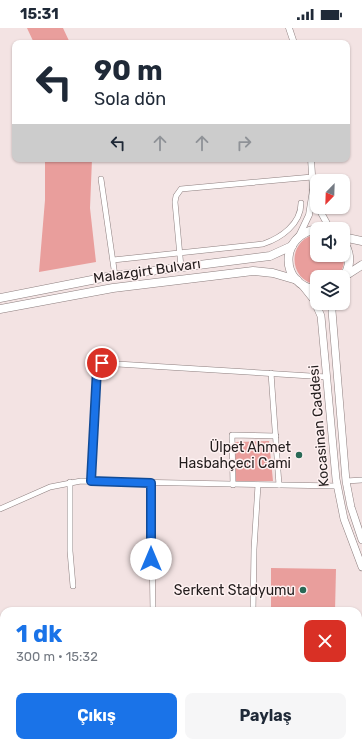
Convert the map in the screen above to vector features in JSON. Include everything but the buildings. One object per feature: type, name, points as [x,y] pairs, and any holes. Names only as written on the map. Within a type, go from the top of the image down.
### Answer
[{"type":"highway","points":[[299,282],[291,272],[288,261],[292,246],[298,238],[310,231]]},
{"type":"highway","points":[[350,238],[362,241]]},
{"type":"highway","name":"Malazgirt Bulvarı","points":[[0,298],[115,276],[270,256],[292,246]]},
{"type":"highway","points":[[350,273],[362,265]]},
{"type":"highway","name":"Malazgirt Bulvarı","points":[[0,309],[113,288],[253,271],[273,273],[310,287]]},
{"type":"main road","name":"Kocasinan Caddesi","points":[[299,282],[314,300],[321,316],[337,486],[344,519],[362,568]]},
{"type":"main road","name":"Kocasinan Caddesi","points":[[332,310],[346,481],[351,507],[362,540]]},
{"type":"street","points":[[289,28],[293,40]]},
{"type":"street","points":[[311,162],[312,174]]},
{"type":"street","points":[[181,267],[175,202],[176,196],[181,189],[310,176]]},
{"type":"street","points":[[101,179],[115,276]]},
{"type":"street","points":[[113,260],[250,246],[269,241],[284,233],[293,224],[301,210],[301,203]]},
{"type":"street","points":[[298,238],[309,215],[310,209]]},
{"type":"street","points":[[91,481],[97,369],[99,364],[327,377]]},
{"type":"street","points":[[271,373],[279,486]]},
{"type":"street","points":[[233,485],[232,435],[276,436]]},
{"type":"street","points":[[346,481],[362,480]]},
{"type":"street","points":[[0,509],[41,490],[70,482],[91,481],[337,486]]},
{"type":"street","points":[[70,482],[70,550],[73,586]]},
{"type":"street","points":[[151,483],[153,607]]},
{"type":"street","points":[[253,607],[258,485]]},
{"type":"shaded area","points":[[27,28],[63,28],[69,40],[33,40]]},
{"type":"shaded area","points":[[45,162],[92,162],[90,208],[96,262],[39,272],[45,200]]},
{"type":"shaded area","points":[[310,236],[310,262],[344,262],[342,270],[310,270],[310,283],[300,276],[294,260],[300,243]]},
{"type":"shaded area","points":[[269,441],[273,481],[236,481],[235,442]]},
{"type":"shaded area","name":"Serkent Stadyumu","points":[[271,568],[336,569],[335,607],[271,607]]},
{"type":"place","name":"Ülpet Ahmet Hasbahçeci Cami","points":[[299,455]]},
{"type":"place","name":"Serkent Stadyumu","points":[[303,590]]},
{"type":"route","points":[[102,363],[98,365],[97,369],[91,481],[151,483],[151,559]]}]
